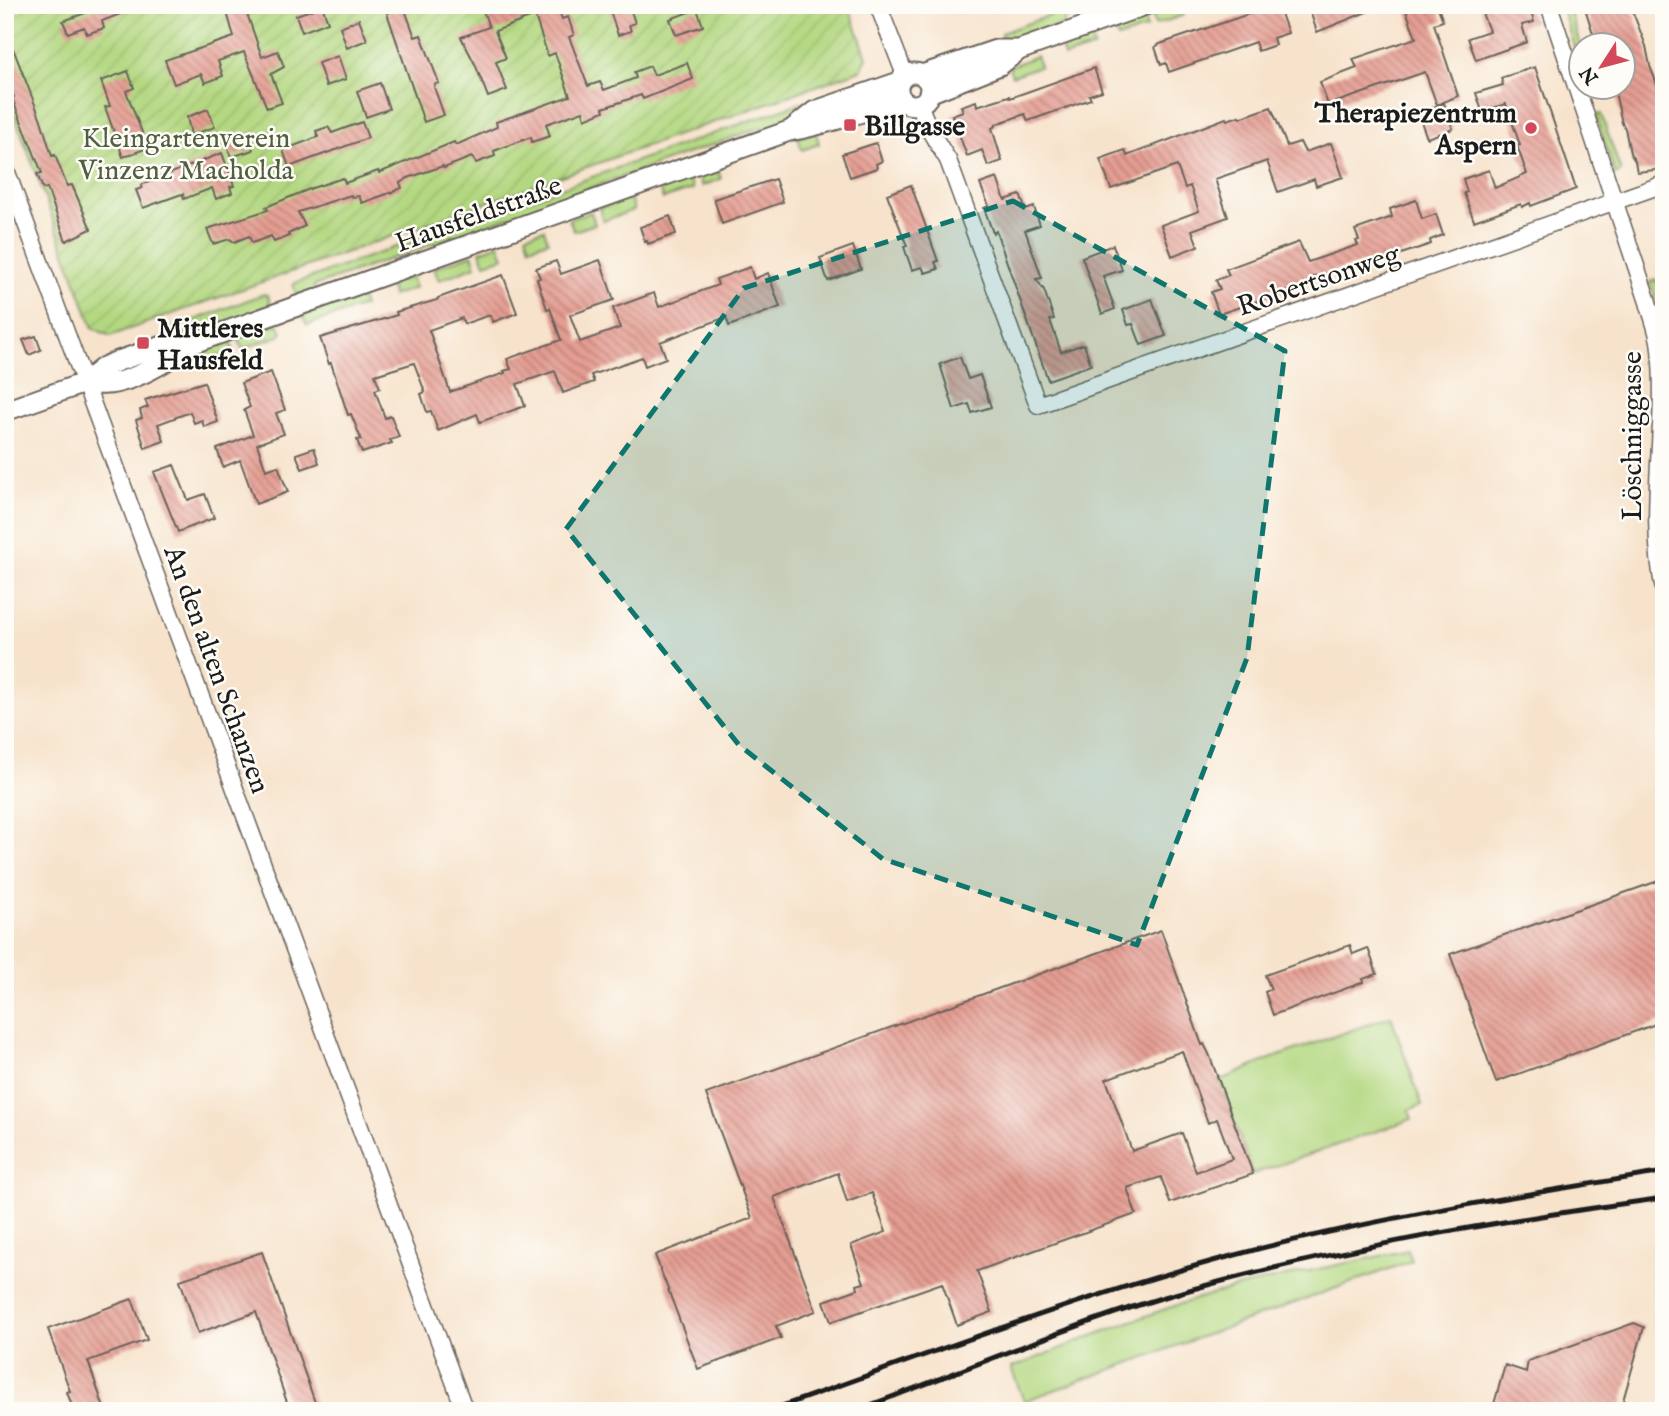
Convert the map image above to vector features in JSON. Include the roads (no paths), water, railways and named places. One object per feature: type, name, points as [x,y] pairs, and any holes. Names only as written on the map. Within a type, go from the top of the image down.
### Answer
[{"type":"street","points":[[878,5],[913,89]]},
{"type":"street","name":"Hausfeldstraße","points":[[5,411],[84,383],[104,367],[118,361],[169,344],[186,346],[789,131],[816,127],[880,106],[913,89],[1000,65],[1019,50],[1145,5]]},
{"type":"street","name":"Löschniggasse","points":[[1549,5],[1660,346],[1662,410],[1657,541],[1664,590]]},
{"type":"street","name":"Robertsonweg","points":[[913,89],[930,131],[948,160],[1038,405],[1664,184]]},
{"type":"street","name":"An den alten Schanzen","points":[[5,167],[464,1411]]},
{"type":"railway","points":[[768,1411],[1061,1308],[1239,1254],[1397,1218],[1664,1172]]},
{"type":"railway","points":[[854,1411],[1084,1324],[1223,1281],[1411,1239],[1664,1198]]},
{"type":"place","name":"Billgasse","points":[[850,125]]},
{"type":"place","name":"Therapiezentrum Aspern","points":[[1531,128]]},
{"type":"place","name":"Mittleres Hausfeld","points":[[143,343]]},
{"type":"park label","name":"Kleingartenverein Vinzenz Macholda","points":[[186,153]]}]
